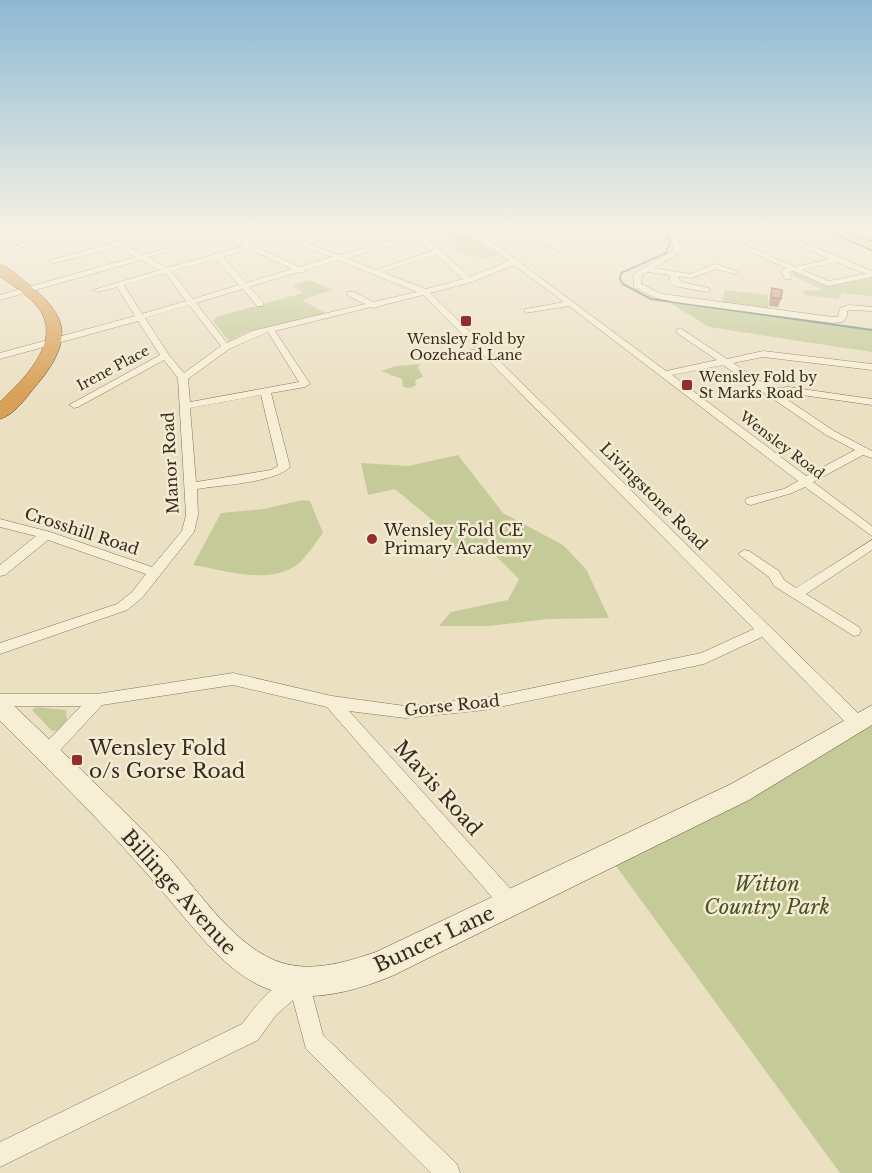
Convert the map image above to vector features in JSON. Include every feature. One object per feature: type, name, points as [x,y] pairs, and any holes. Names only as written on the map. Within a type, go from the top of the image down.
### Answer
[{"type":"highway","points":[[0,413],[36,375],[52,342],[54,330],[49,313],[22,286]]},
{"type":"main road","name":"Billinge Avenue","points":[[0,705],[152,859],[240,959],[270,974],[299,982]]},
{"type":"main road","name":"Buncer Lane","points":[[299,982],[335,981],[381,965],[740,792],[865,719]]},
{"type":"street","points":[[0,298],[42,286]]},
{"type":"street","points":[[97,290],[113,286]]},
{"type":"street","points":[[120,286],[165,356],[183,378],[225,347],[255,333],[375,306],[448,286]]},
{"type":"street","points":[[179,286],[225,347]]},
{"type":"street","points":[[0,356],[141,317],[242,286]]},
{"type":"street","points":[[245,286],[260,304]]},
{"type":"street","points":[[410,286],[425,292]]},
{"type":"street","name":"Wensley Road","points":[[547,286],[872,532]]},
{"type":"street","points":[[638,286],[659,296],[675,300],[832,320],[840,320],[843,310],[849,308],[872,309]]},
{"type":"street","points":[[682,286],[706,290]]},
{"type":"street","name":"Livingstone Road","points":[[425,292],[765,630],[865,719]]},
{"type":"street","points":[[351,294],[375,306]]},
{"type":"street","points":[[528,311],[571,303]]},
{"type":"street","points":[[185,406],[305,384],[270,329]]},
{"type":"street","points":[[680,331],[830,433],[867,453]]},
{"type":"street","points":[[452,356],[485,351]]},
{"type":"street","points":[[664,374],[763,354],[872,367]]},
{"type":"street","name":"Irene Place","points":[[74,405],[165,356]]},
{"type":"street","name":"Manor Road","points":[[0,649],[122,607],[136,595],[188,532],[192,515],[183,378]]},
{"type":"street","points":[[771,393],[788,390],[872,402]]},
{"type":"street","points":[[191,486],[274,473],[284,467],[265,392]]},
{"type":"street","points":[[751,501],[788,491],[867,453]]},
{"type":"street","name":"Crosshill Road","points":[[0,523],[46,535],[151,574]]},
{"type":"street","points":[[0,572],[46,535]]},
{"type":"street","points":[[796,594],[872,544]]},
{"type":"street","points":[[744,554],[774,574],[778,583],[854,631]]},
{"type":"street","name":"Gorse Road","points":[[0,700],[97,700],[233,679],[332,702],[405,712],[485,704],[704,658],[765,630]]},
{"type":"street","points":[[47,753],[97,700]]},
{"type":"street","name":"Mavis Road","points":[[332,702],[511,904]]},
{"type":"street","points":[[0,1155],[250,1032],[268,1007],[299,982],[314,1041],[448,1173]]},
{"type":"green space","points":[[294,286],[323,286],[332,290],[302,300],[327,314],[246,332],[229,341],[213,321],[216,317],[303,293]]},
{"type":"green space","points":[[813,286],[872,286],[872,296],[842,293],[838,299],[806,295],[802,291],[822,290]]},
{"type":"green space","points":[[725,290],[768,295],[768,308],[722,302]]},
{"type":"green space","points":[[667,301],[872,329],[872,352],[709,327]]},
{"type":"green space","points":[[420,364],[418,367],[423,377],[415,380],[416,385],[410,388],[403,387],[402,379],[381,371],[396,366]]},
{"type":"green space","points":[[458,455],[503,513],[563,545],[586,569],[609,618],[548,619],[489,626],[439,626],[451,612],[508,600],[519,579],[489,549],[457,550],[437,524],[395,489],[368,495],[361,463],[408,466]]},
{"type":"green space","points":[[302,500],[310,501],[323,533],[307,555],[295,566],[284,572],[258,575],[231,573],[193,565],[221,513],[264,509]]},
{"type":"green space","points":[[36,707],[66,710],[67,721],[58,730],[52,731],[32,710]]},
{"type":"green space","name":"Witton Country Park","points":[[872,714],[872,1173],[840,1173],[608,855]]},
{"type":"building","points":[[772,288],[782,290],[781,299],[771,297]]},
{"type":"waterway","points":[[626,286],[651,299],[872,330]]},
{"type":"place","name":"Wensley Fold by Oozehead Lane","points":[[466,321]]},
{"type":"place","name":"Wensley Fold by St Marks Road","points":[[687,385]]},
{"type":"place","name":"Wensley Fold CE Primary Academy","points":[[372,539]]},
{"type":"place","name":"Wensley Fold o/s Gorse Road","points":[[77,760]]}]
